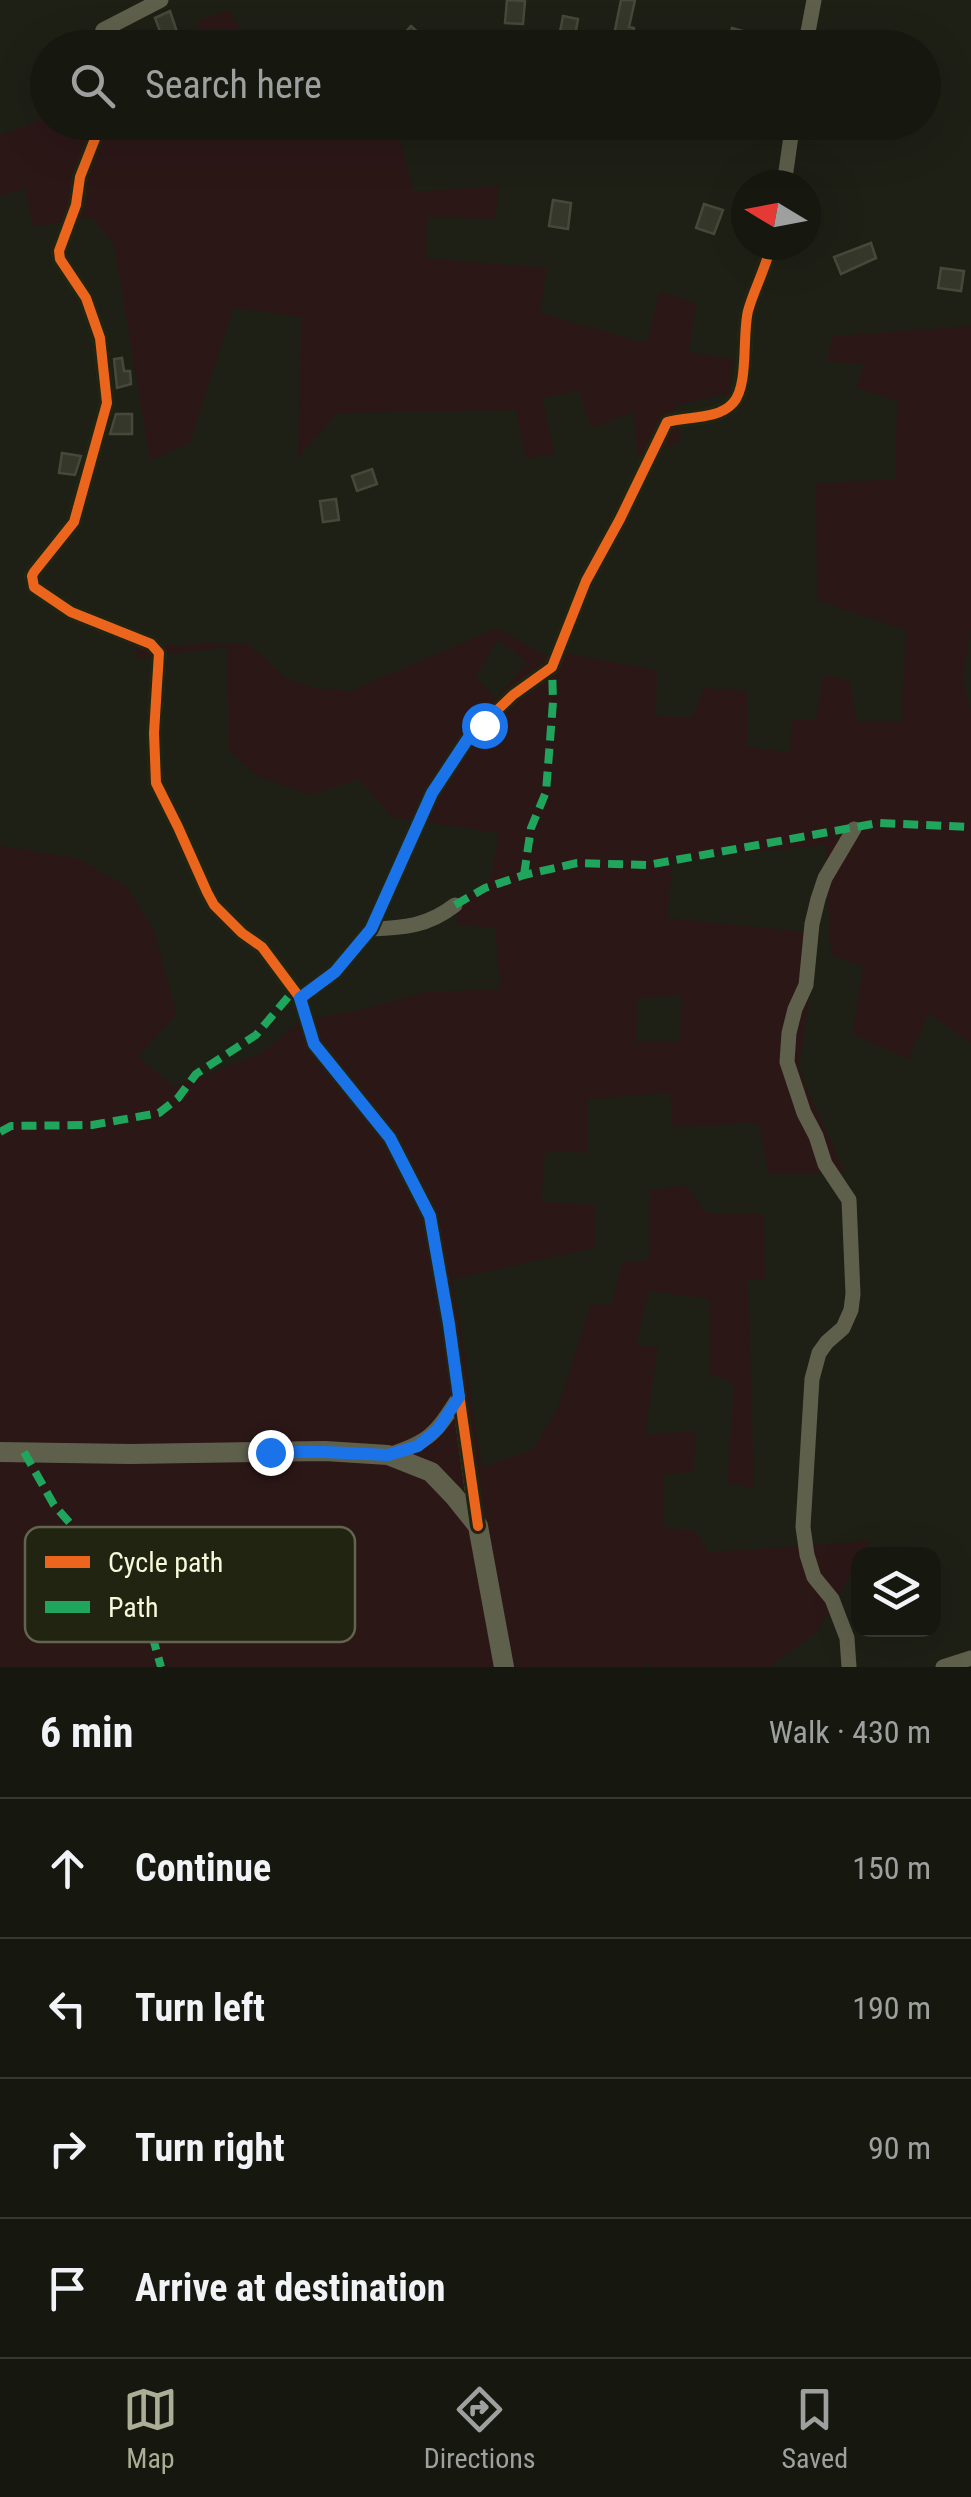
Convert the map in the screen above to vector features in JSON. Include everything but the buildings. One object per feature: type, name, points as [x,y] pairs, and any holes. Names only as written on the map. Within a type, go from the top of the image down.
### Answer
[{"type":"street","points":[[103,30],[161,0]]},
{"type":"street","points":[[808,30],[814,0]]},
{"type":"street","points":[[94,140],[59,251],[86,298],[100,338],[106,403],[74,522],[34,572],[34,588],[71,612],[151,644],[159,652],[154,772],[159,792],[214,905],[262,947],[300,998],[314,1044],[390,1138],[430,1216],[478,1526],[506,1663]]},
{"type":"street","points":[[786,170],[790,140]]},
{"type":"street","points":[[300,998],[335,972],[371,929],[432,793],[469,737],[514,695],[552,667],[586,581],[667,422],[704,416],[725,409],[736,400],[748,310],[766,260]]},
{"type":"street","points":[[849,1667],[847,1638],[832,1599],[814,1576],[803,1527],[812,1379],[820,1352],[844,1328],[854,1294],[848,1200],[825,1164],[787,1062],[789,1033],[806,985],[818,899],[825,878],[854,829]]},
{"type":"street","points":[[371,929],[436,920],[455,906]]},
{"type":"street","points":[[388,1455],[418,1446],[438,1429],[459,1397]]},
{"type":"street","points":[[0,1452],[388,1455],[431,1472],[478,1526]]},
{"type":"street","points":[[943,1667],[971,1658]]},
{"type":"shaded area","points":[[228,10],[241,30],[199,30],[198,21]]},
{"type":"shaded area","points":[[30,124],[30,140],[400,140],[414,192],[499,186],[495,219],[427,217],[426,258],[547,268],[540,313],[646,343],[660,291],[696,304],[689,352],[734,359],[729,393],[675,406],[680,442],[638,456],[633,412],[591,428],[579,391],[542,399],[555,454],[525,458],[516,410],[337,413],[298,458],[301,317],[233,308],[190,443],[150,460],[114,244],[91,217],[33,227],[25,188],[0,197],[0,135]]},
{"type":"shaded area","points":[[971,326],[971,625],[963,678],[971,716],[971,1043],[929,1013],[908,1059],[852,1034],[863,967],[831,954],[825,845],[673,860],[667,918],[819,933],[799,1069],[844,1172],[768,1174],[759,1123],[673,1127],[670,1093],[588,1099],[588,1153],[545,1151],[541,1202],[596,1205],[596,1248],[453,1279],[482,1467],[532,1450],[557,1410],[591,1304],[612,1305],[622,1262],[649,1260],[650,1190],[685,1185],[707,1213],[764,1214],[765,1280],[748,1280],[754,1488],[727,1483],[734,1383],[709,1374],[709,1299],[648,1291],[636,1346],[658,1347],[645,1435],[696,1431],[693,1472],[663,1474],[663,1528],[696,1531],[708,1552],[871,1541],[867,1547],[851,1547],[851,1574],[817,1632],[769,1667],[650,1667],[645,1663],[643,1667],[0,1667],[0,846],[77,858],[126,886],[153,928],[177,1014],[138,1056],[174,1087],[262,1053],[300,1021],[426,992],[500,989],[495,928],[458,925],[455,905],[491,877],[499,833],[392,817],[359,779],[311,795],[257,776],[229,751],[227,647],[136,658],[136,648],[248,643],[287,679],[313,688],[351,691],[497,628],[548,657],[558,652],[657,670],[656,715],[692,718],[704,688],[748,691],[747,747],[789,752],[792,720],[816,719],[823,675],[849,680],[857,721],[901,721],[906,630],[817,600],[816,484],[895,479],[897,400],[856,388],[864,365],[827,361],[833,336]],"holes":[[[498,639],[527,662],[496,699],[476,677]],[[681,995],[680,1042],[636,1041],[638,998]]]},
{"type":"marked path","points":[[524,875],[531,828],[546,792],[552,667]]},
{"type":"marked path","points":[[455,905],[485,888],[577,863],[648,865],[878,823],[971,827]]},
{"type":"marked path","points":[[0,1132],[11,1126],[92,1125],[159,1113],[178,1098],[196,1074],[256,1035],[294,990]]},
{"type":"marked path","points":[[24,1452],[54,1505],[73,1527]]},
{"type":"marked path","points":[[154,1642],[161,1667]]},
{"type":"cycle path","points":[[94,140],[59,251],[60,259],[86,298],[100,338],[107,403],[74,522],[34,572],[34,587],[71,612],[151,644],[159,653],[154,733],[156,783],[207,892],[214,905],[262,947],[300,998],[314,1044],[390,1138],[430,1216],[478,1526]]},
{"type":"cycle path","points":[[300,998],[335,972],[371,929],[432,793],[469,737],[513,695],[552,667],[586,581],[667,422],[702,417],[733,403],[743,373],[748,311],[767,260]]},
{"type":"route","points":[[270,1452],[388,1455],[418,1446],[438,1429],[459,1397],[430,1216],[390,1138],[314,1044],[300,998],[335,972],[371,929],[432,793],[469,737],[484,725]]}]
